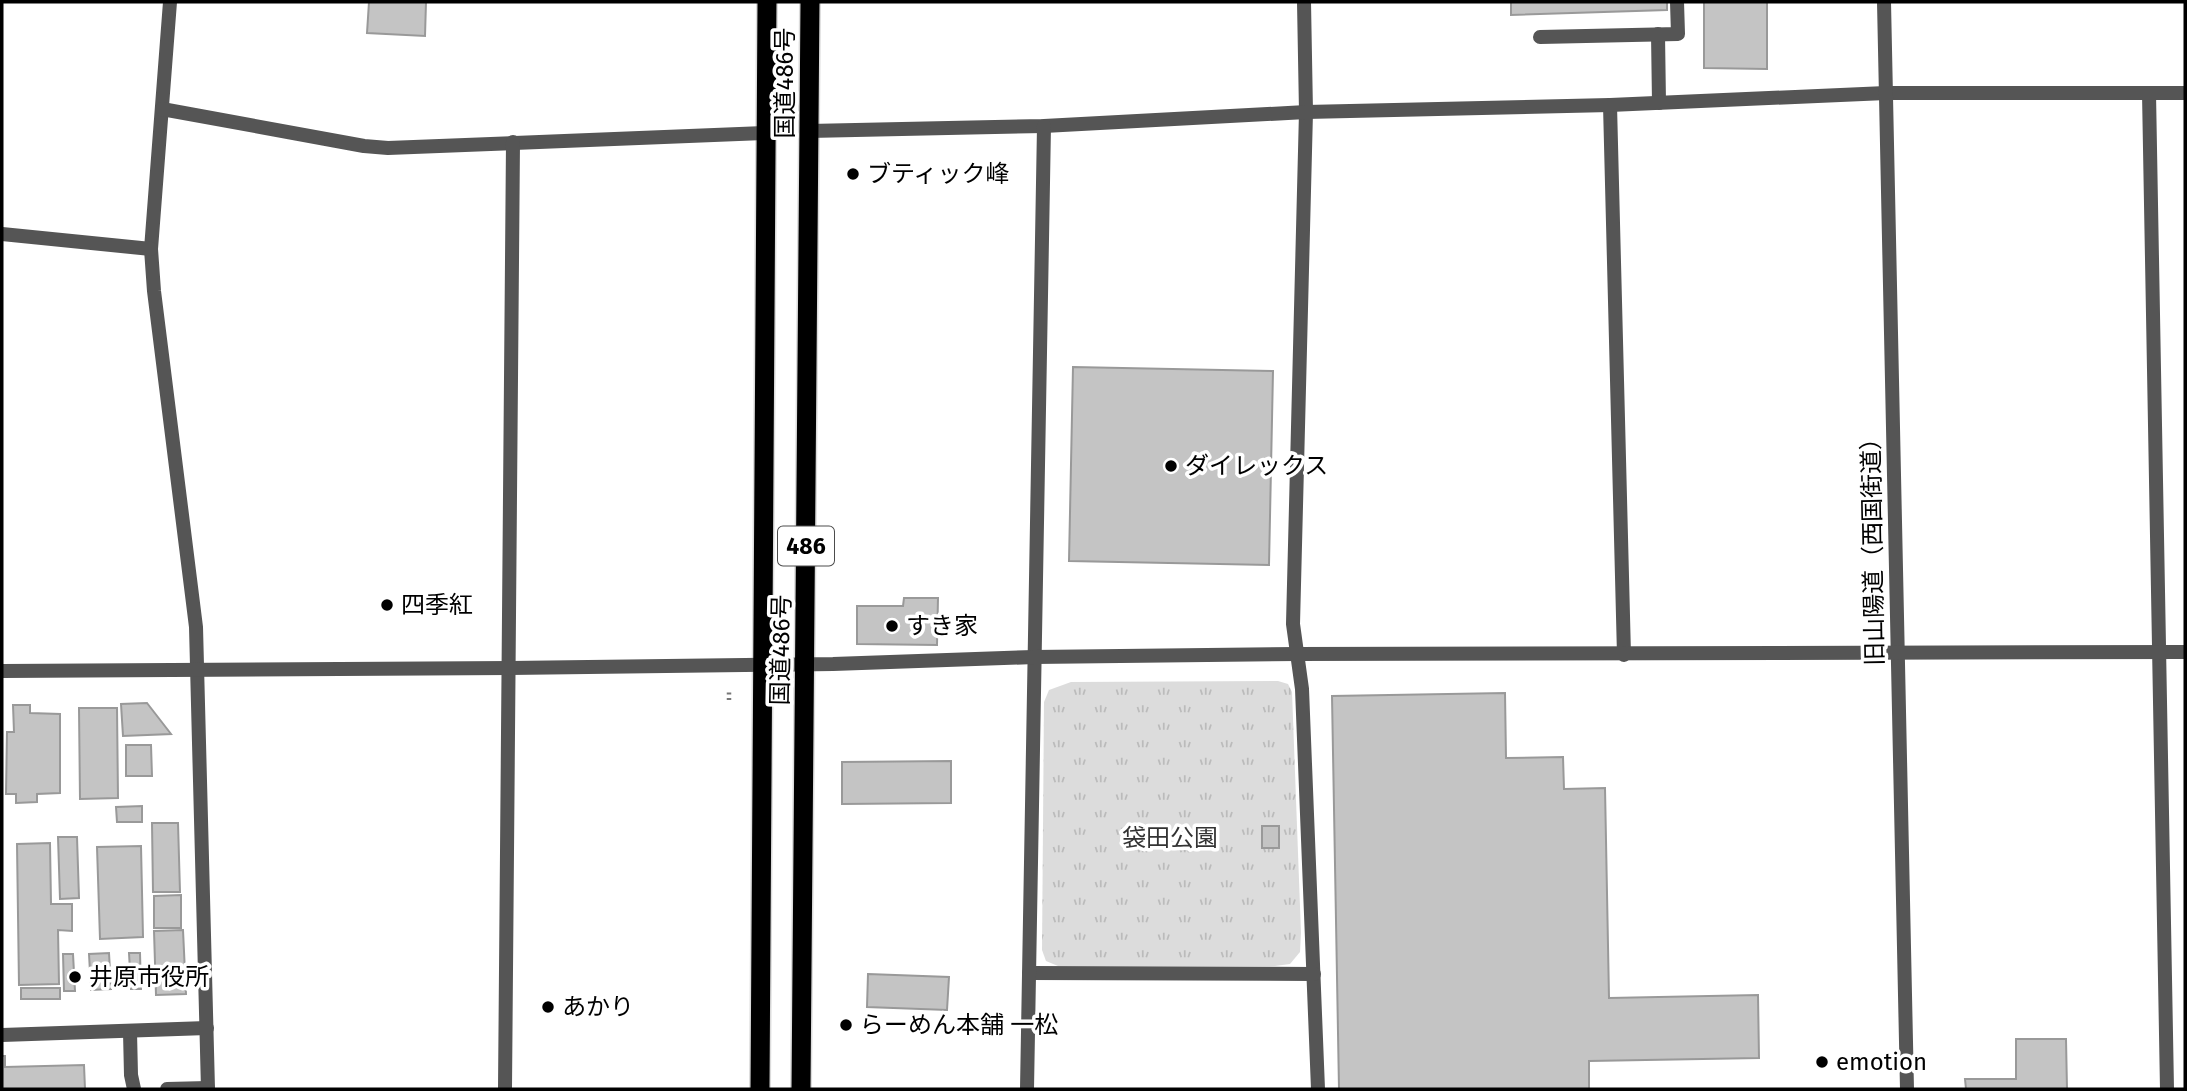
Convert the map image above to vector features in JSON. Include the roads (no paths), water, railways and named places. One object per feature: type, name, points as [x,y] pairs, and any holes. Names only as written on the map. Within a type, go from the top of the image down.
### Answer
[{"type":"highway","name":"国道486号","points":[[760,1089],[767,2]]},
{"type":"highway","name":"国道486号","points":[[801,1089],[810,2]]},
{"type":"street","points":[[167,1089],[208,1088],[196,627],[151,249],[170,2]]},
{"type":"street","points":[[1304,2],[1307,113],[1293,624],[1302,689],[1318,1089]]},
{"type":"street","points":[[1540,37],[1678,34],[1677,2]]},
{"type":"street","name":"旧山陽道（西国街道）","points":[[1884,2],[1907,1089]]},
{"type":"street","points":[[1658,34],[1659,103]]},
{"type":"street","points":[[809,131],[1044,126],[1307,113],[1610,105],[1886,93],[2185,93]]},
{"type":"street","points":[[2148,93],[2167,1089]]},
{"type":"street","points":[[1610,105],[1623,655]]},
{"type":"street","points":[[162,109],[364,146],[388,148],[765,133]]},
{"type":"street","points":[[1027,1089],[1044,126]]},
{"type":"street","points":[[505,1089],[513,142]]},
{"type":"street","points":[[2,234],[151,249]]},
{"type":"street","points":[[2,671],[510,668],[1296,654],[2185,652]]},
{"type":"street","points":[[1029,973],[1314,974]]},
{"type":"street","points":[[2,1035],[206,1028]]},
{"type":"street","points":[[130,1031],[134,1089]]},
{"type":"place","name":"ブティック峰","points":[[853,174]]},
{"type":"place","name":"ダイレックス","points":[[1171,466]]},
{"type":"place","name":"四季紅","points":[[387,605]]},
{"type":"place","name":"すき家","points":[[892,626]]},
{"type":"place","name":"井原市役所","points":[[75,977]]},
{"type":"place","name":"あかり","points":[[548,1007]]},
{"type":"place","name":"らーめん本舗 一松","points":[[846,1025]]},
{"type":"place","name":"emotion","points":[[1822,1062]]},
{"type":"park label","name":"袋田公園","points":[[1170,838]]}]
